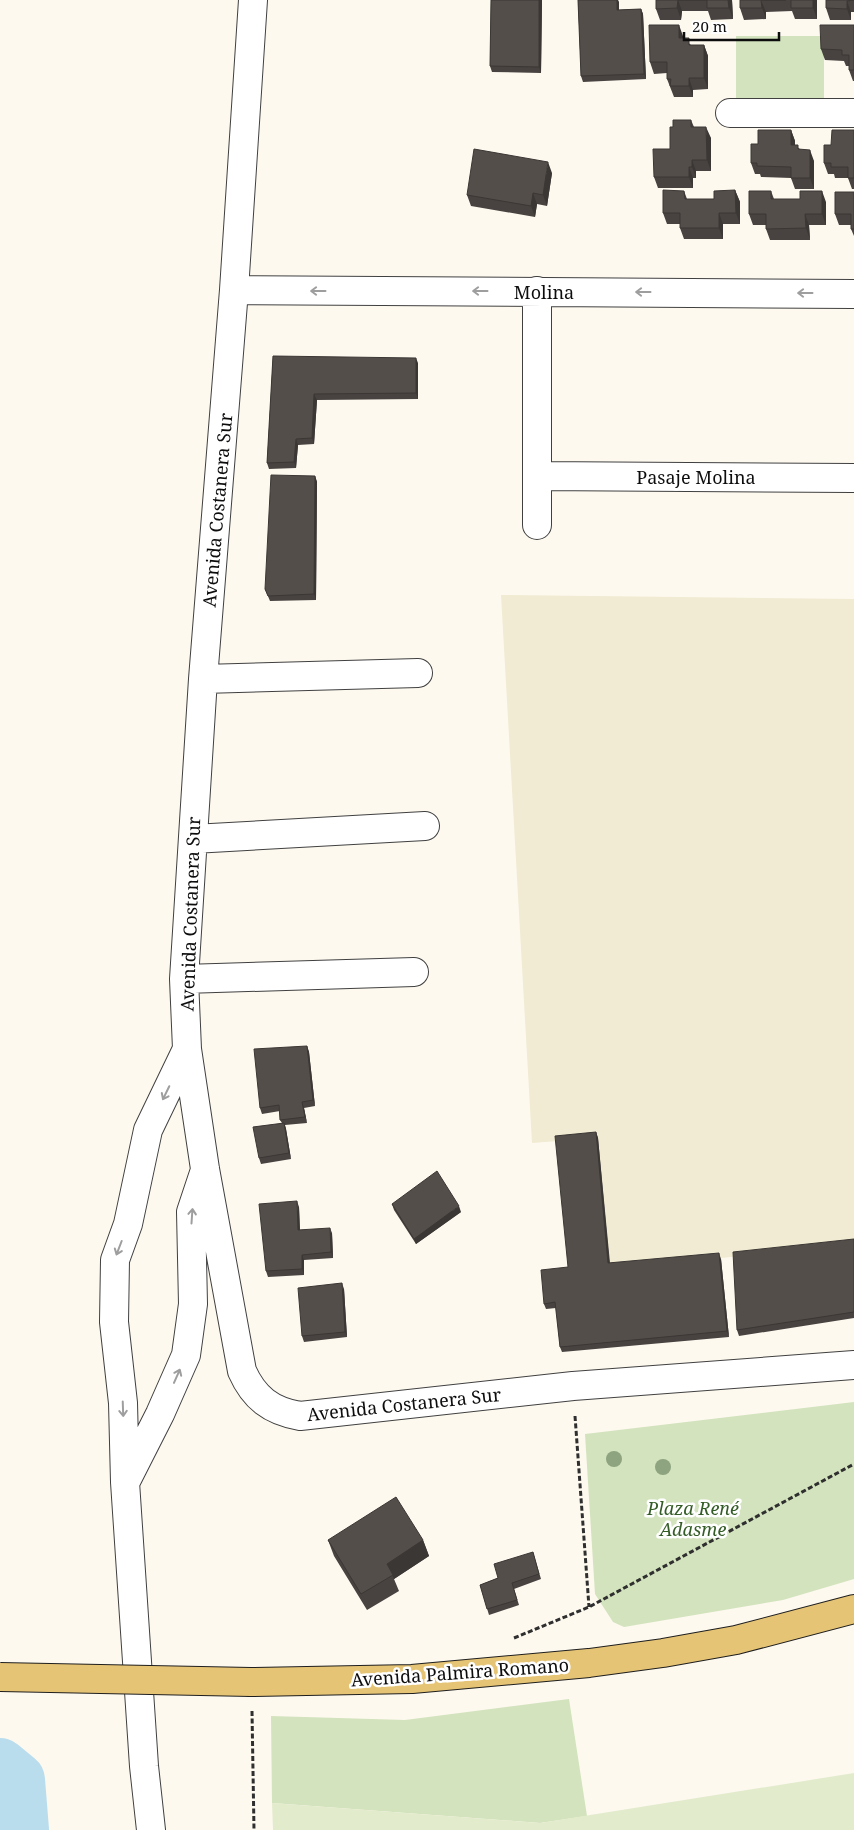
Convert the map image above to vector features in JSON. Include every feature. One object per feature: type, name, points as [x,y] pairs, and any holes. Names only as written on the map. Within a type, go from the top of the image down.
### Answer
[{"type":"main road","name":"Avenida Palmira Romano","points":[[0,1677],[251,1682],[412,1679],[589,1663],[663,1653],[736,1640],[854,1610]]},
{"type":"street","name":"Avenida Costanera Sur","points":[[253,0],[234,290],[203,679],[184,979],[187,1049],[205,1169],[242,1371],[248,1386],[270,1408],[300,1416],[573,1386],[854,1365]]},
{"type":"street","points":[[730,113],[854,113]]},
{"type":"street","name":"Molina","points":[[234,290],[854,294]]},
{"type":"street","points":[[537,291],[537,525]]},
{"type":"street","name":"Pasaje Molina","points":[[537,476],[854,478]]},
{"type":"street","points":[[203,679],[418,673]]},
{"type":"street","points":[[193,839],[425,826]]},
{"type":"street","points":[[184,979],[414,972]]},
{"type":"street","points":[[151,1830],[144,1766],[125,1482],[123,1403],[114,1322],[115,1260],[128,1224],[148,1130],[187,1049]]},
{"type":"street","points":[[125,1482],[160,1414],[186,1355],[193,1304],[191,1212],[205,1169]]},
{"type":"path","points":[[575,1409],[590,1607]]},
{"type":"path","points":[[510,1640],[590,1607],[854,1464]]},
{"type":"path","points":[[251,1682],[254,1830]]},
{"type":"shaded area","points":[[501,595],[854,599],[854,1245],[610,1269],[598,1138],[532,1143]]},
{"type":"green space","points":[[736,36],[824,36],[824,104],[736,103]]},
{"type":"green space","name":"Plaza René Adasme","points":[[854,1402],[854,1579],[783,1600],[624,1627],[613,1622],[595,1594],[585,1434]]},
{"type":"green space","points":[[569,1699],[587,1816],[540,1823],[272,1803],[271,1716],[405,1720]]},
{"type":"green space","points":[[854,1773],[854,1830],[273,1830],[272,1803],[540,1823]]},
{"type":"building","points":[[491,0],[539,0],[539,67],[490,66]]},
{"type":"building","points":[[578,0],[617,0],[617,10],[641,9],[644,74],[581,76]]},
{"type":"building","points":[[656,0],[678,0],[677,8],[656,9]]},
{"type":"building","points":[[707,0],[728,0],[729,8],[707,8]]},
{"type":"building","points":[[740,0],[761,0],[762,8],[740,8]]},
{"type":"building","points":[[791,0],[813,0],[813,8],[791,8]]},
{"type":"building","points":[[826,0],[854,0],[847,1],[847,9],[826,8]]},
{"type":"building","points":[[649,25],[679,25],[679,38],[689,38],[689,45],[704,45],[704,78],[689,78],[689,86],[670,86],[671,79],[667,79],[667,62],[650,62]]},
{"type":"building","points":[[820,25],[854,25],[854,70],[849,70],[849,55],[842,55],[842,50],[821,49]]},
{"type":"building","points":[[673,120],[691,120],[691,127],[706,127],[707,160],[692,160],[692,167],[689,167],[689,177],[654,177],[653,149],[670,149],[670,127],[673,127]]},
{"type":"building","points":[[758,130],[791,130],[791,145],[798,145],[798,149],[810,150],[810,178],[791,178],[791,167],[757,166],[757,163],[751,163],[751,144],[758,144]]},
{"type":"building","points":[[832,130],[854,130],[854,178],[848,178],[848,167],[831,167],[831,163],[824,163],[824,145],[831,145]]},
{"type":"building","points":[[474,149],[548,162],[543,195],[533,193],[531,206],[467,195]]},
{"type":"building","points":[[663,190],[684,191],[685,199],[714,199],[714,191],[735,190],[736,213],[719,213],[719,228],[680,228],[680,213],[663,213]]},
{"type":"building","points":[[749,191],[771,191],[771,199],[800,199],[800,191],[822,191],[822,214],[805,214],[806,228],[766,229],[766,214],[749,214]]},
{"type":"building","points":[[835,192],[854,192],[854,229],[851,229],[851,214],[835,214]]},
{"type":"building","points":[[273,356],[416,358],[416,393],[314,394],[312,438],[296,439],[294,462],[267,463]]},
{"type":"building","points":[[271,475],[315,476],[314,594],[268,596],[265,589]]},
{"type":"building","points":[[307,1046],[313,1100],[302,1102],[305,1117],[280,1120],[279,1105],[260,1108],[254,1049]]},
{"type":"building","points":[[284,1123],[289,1153],[259,1158],[253,1127]]},
{"type":"building","points":[[596,1132],[608,1263],[719,1253],[727,1331],[560,1347],[555,1302],[544,1304],[541,1270],[568,1267],[555,1136]]},
{"type":"building","points":[[437,1171],[459,1206],[414,1239],[392,1204]]},
{"type":"building","points":[[297,1201],[298,1230],[330,1228],[331,1252],[302,1255],[302,1269],[266,1271],[259,1204]]},
{"type":"building","points":[[854,1239],[854,1312],[737,1330],[733,1252]]},
{"type":"building","points":[[342,1283],[345,1332],[302,1336],[298,1288]]},
{"type":"building","points":[[396,1497],[423,1540],[387,1564],[393,1575],[361,1594],[328,1540]]},
{"type":"building","points":[[533,1552],[539,1574],[512,1583],[517,1600],[487,1609],[480,1585],[498,1578],[494,1564]]},
{"type":"waterway","points":[[0,1766],[17,1780],[21,1830]]}]
